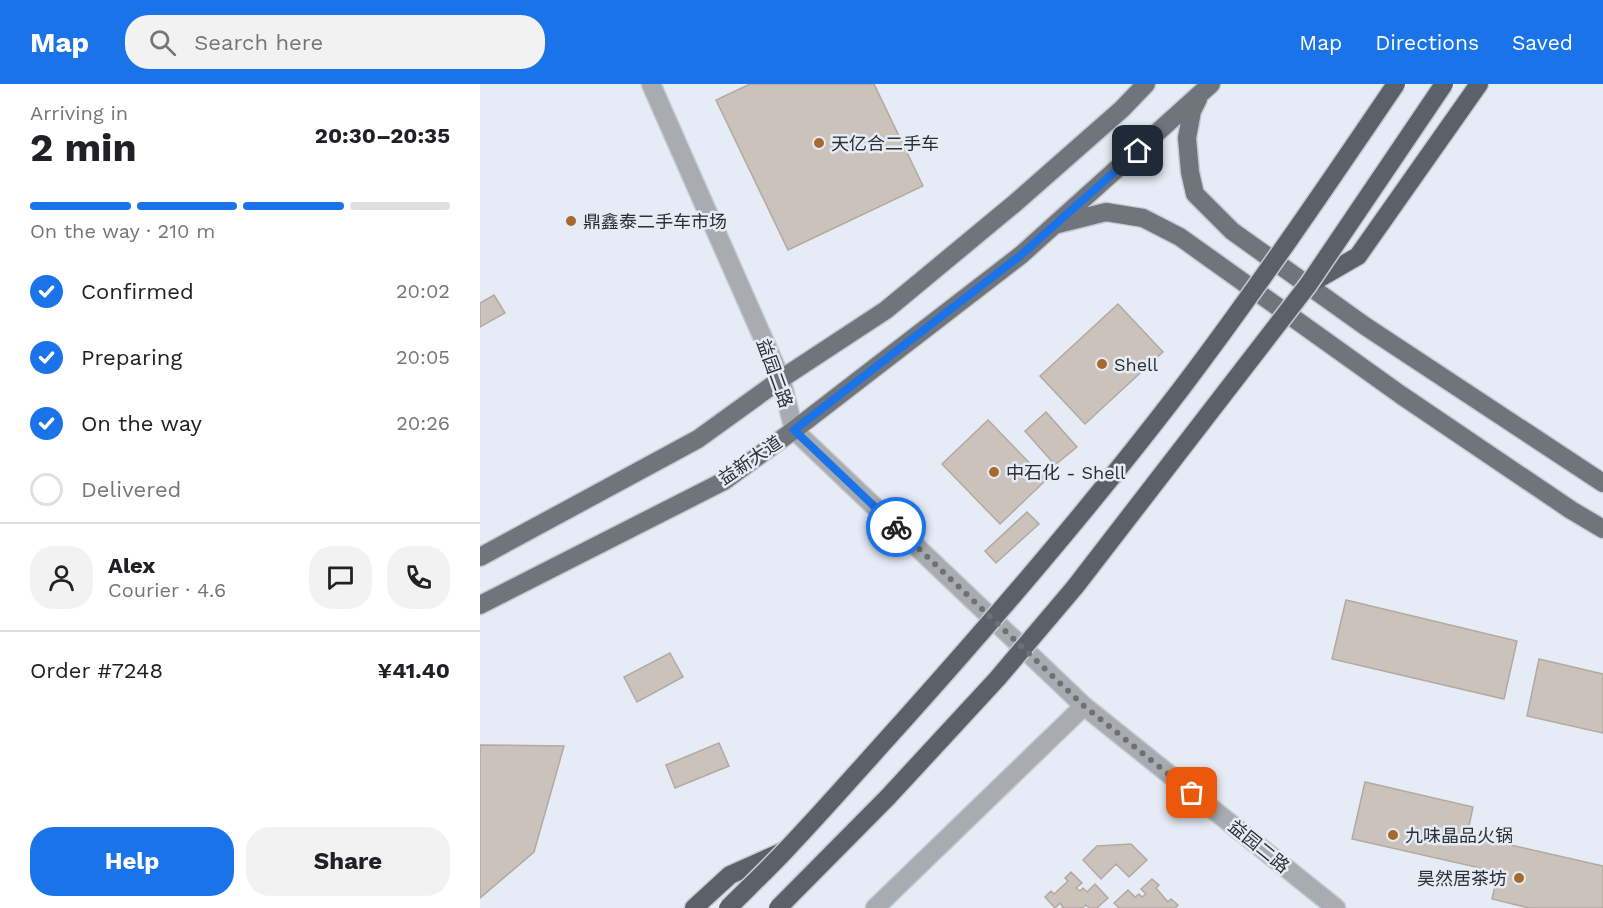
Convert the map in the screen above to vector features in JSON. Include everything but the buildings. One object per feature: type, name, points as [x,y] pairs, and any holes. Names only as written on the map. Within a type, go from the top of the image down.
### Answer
[{"type":"highway","points":[[728,908],[786,850],[966,651],[1111,478],[1181,389],[1236,313],[1318,199],[1396,84]]},
{"type":"highway","points":[[778,908],[888,797],[997,680],[1082,577],[1308,285],[1444,84]]},
{"type":"highway","points":[[1308,285],[1358,256],[1479,84]]},
{"type":"highway","points":[[694,908],[730,874],[786,850]]},
{"type":"main road","points":[[480,557],[698,439],[781,379],[886,310],[1014,204],[1122,109],[1146,84]]},
{"type":"main road","points":[[1206,88],[1192,111],[1187,138],[1190,172],[1195,194],[1232,231],[1365,326],[1603,483]]},
{"type":"main road","name":"益新大道","points":[[480,605],[724,481],[794,430],[1021,255],[1206,88]]},
{"type":"main road","points":[[1056,224],[1106,212],[1143,218],[1180,237],[1401,395],[1571,510],[1603,529]]},
{"type":"street","name":"益园二路","points":[[651,84],[781,379],[794,430],[1084,706],[1336,908]]},
{"type":"street","points":[[875,908],[1084,706]]},
{"type":"way so far","points":[[896,527],[1084,706],[1192,793]]},
{"type":"place","name":"天亿合二手车","points":[[819,143]]},
{"type":"place","name":"鼎鑫泰二手车市场","points":[[571,221]]},
{"type":"place","name":"Shell","points":[[1102,364]]},
{"type":"place","name":"中石化 - Shell","points":[[994,472]]},
{"type":"place","name":"九味晶品火锅","points":[[1393,835]]},
{"type":"place","name":"昊然居茶坊","points":[[1519,878]]},
{"type":"route","points":[[896,527],[794,430],[1021,255],[1138,151]]}]
